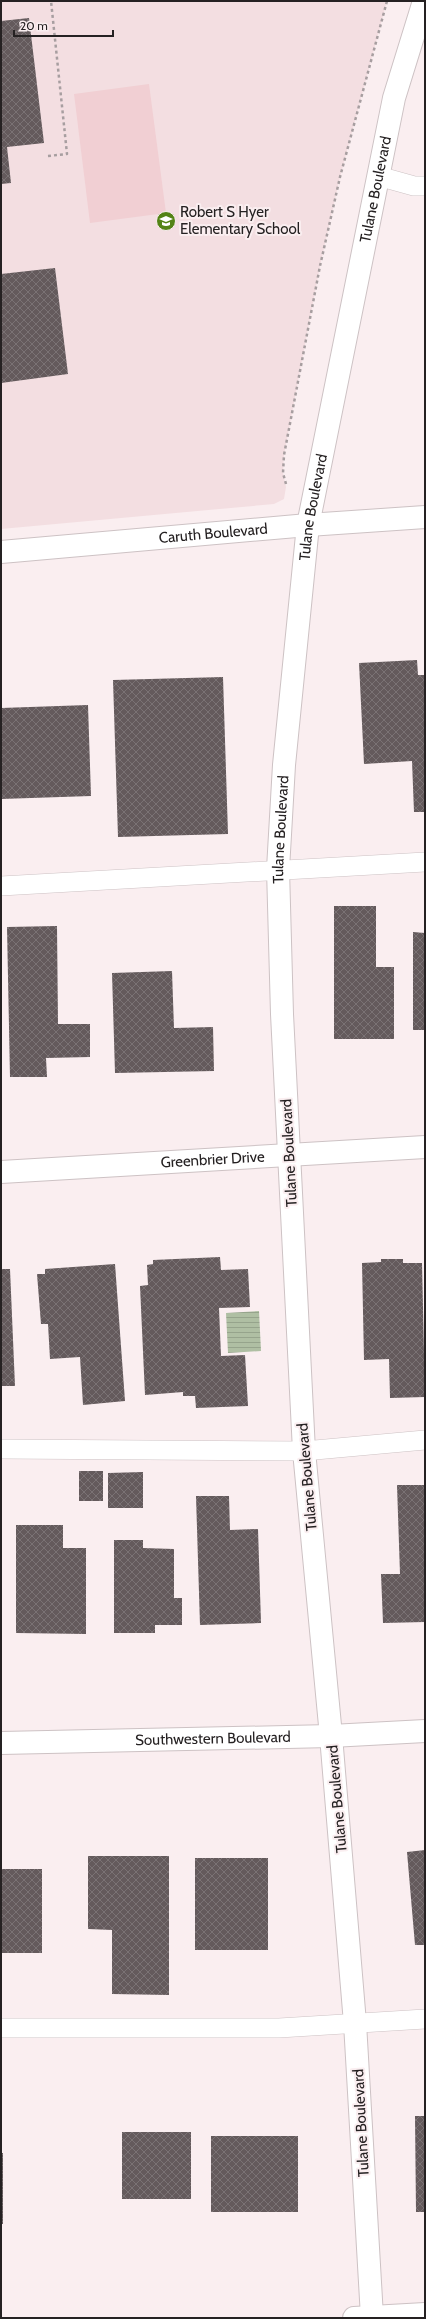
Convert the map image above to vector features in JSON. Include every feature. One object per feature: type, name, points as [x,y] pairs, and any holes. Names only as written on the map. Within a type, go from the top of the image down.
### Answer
[{"type":"street","name":"Tulane Boulevard","points":[[372,2318],[355,2022],[332,1736],[304,1451],[282,1014],[278,869],[284,765],[308,525],[394,98],[424,1]]},
{"type":"street","name":"Caruth Boulevard","points":[[1,552],[308,525],[425,517]]},
{"type":"street","name":"Greenbrier Drive","points":[[1,1172],[425,1147]]},
{"type":"street","name":"Southwestern Boulevard","points":[[1,1743],[332,1736],[425,1731]]},
{"type":"street","points":[[354,2318],[425,2314]]},
{"type":"lane","points":[[378,176],[414,186],[425,186]]},
{"type":"lane","points":[[1,886],[278,869],[425,862]]},
{"type":"lane","points":[[1,1449],[304,1451],[425,1440]]},
{"type":"lane","points":[[1,2028],[278,2028],[355,2022],[425,2019]]},
{"type":"path","points":[[48,156],[67,154],[51,1]]},
{"type":"path","points":[[286,487],[283,473],[284,455],[320,266],[340,177],[388,1]]},
{"type":"shaded area","name":"Robert S Hyer Elementary School","points":[[1,1],[387,1],[340,177],[320,266],[284,455],[283,473],[286,487],[284,499],[274,504],[1,529]]},
{"type":"shaded area","points":[[149,84],[166,213],[90,223],[74,94]]},
{"type":"shaded area","points":[[259,1311],[261,1351],[228,1353],[226,1313]]},
{"type":"building","points":[[29,18],[44,143],[7,147],[11,183],[1,184],[1,21]]},
{"type":"building","points":[[55,268],[68,374],[1,383],[1,274]]},
{"type":"building","points":[[417,660],[418,675],[425,675],[425,812],[414,812],[412,761],[364,764],[359,663]]},
{"type":"building","points":[[223,677],[228,834],[118,837],[113,680]]},
{"type":"building","points":[[88,705],[91,796],[1,799],[1,708]]},
{"type":"building","points":[[334,906],[376,906],[376,967],[394,967],[394,1039],[334,1039]]},
{"type":"building","points":[[57,926],[58,1024],[90,1024],[90,1057],[46,1058],[47,1077],[10,1077],[7,927]]},
{"type":"building","points":[[413,932],[425,933],[425,1030],[413,1030]]},
{"type":"building","points":[[172,971],[174,1028],[213,1027],[214,1071],[115,1073],[112,973]]},
{"type":"building","points":[[220,1257],[221,1270],[248,1269],[250,1307],[219,1308],[221,1356],[245,1355],[248,1406],[196,1408],[195,1396],[183,1396],[183,1392],[145,1395],[140,1286],[148,1285],[147,1265],[153,1264],[153,1260]]},
{"type":"building","points":[[381,1259],[403,1259],[403,1263],[422,1263],[425,1397],[390,1398],[389,1359],[364,1360],[362,1263],[381,1262]]},
{"type":"building","points":[[115,1264],[125,1401],[83,1405],[80,1357],[50,1359],[48,1324],[41,1324],[37,1274],[45,1274],[45,1269]]},
{"type":"building","points":[[1,1269],[10,1269],[15,1386],[1,1386]]},
{"type":"building","points":[[79,1471],[103,1471],[103,1501],[79,1501]]},
{"type":"building","points":[[143,1472],[143,1508],[108,1508],[108,1473]]},
{"type":"building","points":[[397,1485],[425,1485],[425,1622],[383,1623],[381,1574],[400,1574]]},
{"type":"building","points":[[196,1496],[229,1496],[230,1530],[258,1529],[261,1623],[200,1625]]},
{"type":"building","points":[[16,1525],[63,1525],[63,1548],[86,1548],[86,1634],[16,1633]]},
{"type":"building","points":[[114,1540],[143,1540],[143,1548],[174,1549],[174,1598],[182,1598],[182,1625],[155,1625],[155,1633],[114,1633]]},
{"type":"building","points":[[425,1850],[425,1945],[415,1945],[407,1852]]},
{"type":"building","points":[[88,1856],[169,1856],[169,1995],[112,1994],[112,1930],[88,1929]]},
{"type":"building","points":[[195,1858],[268,1858],[268,1950],[195,1950]]},
{"type":"building","points":[[1,1869],[42,1869],[42,1953],[1,1953]]},
{"type":"building","points":[[415,2116],[425,2116],[425,2212],[416,2212]]},
{"type":"building","points":[[122,2132],[191,2132],[191,2199],[122,2199]]},
{"type":"building","points":[[211,2136],[298,2136],[298,2212],[211,2212]]},
{"type":"building","points":[[1,2153],[3,2153],[3,2224],[1,2224]]},
{"type":"place","name":"Robert S Hyer Elementary School","points":[[166,221]]}]
